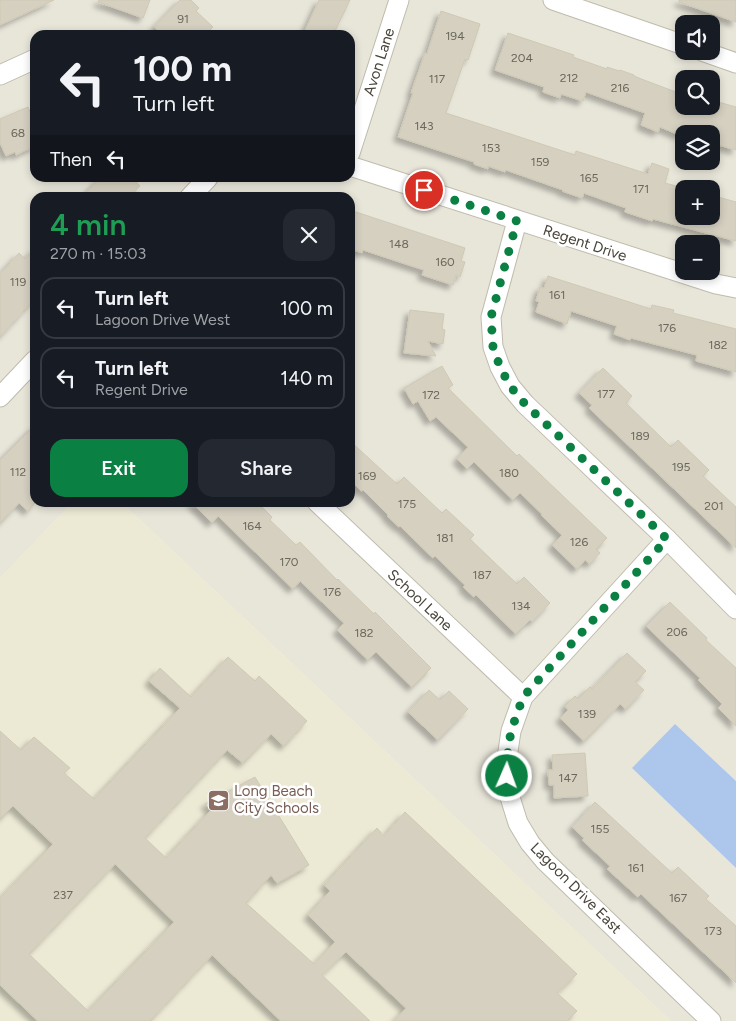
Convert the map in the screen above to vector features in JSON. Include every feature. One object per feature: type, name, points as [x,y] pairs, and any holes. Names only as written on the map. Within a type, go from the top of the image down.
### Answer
[{"type":"street","name":"Avon Lane","points":[[355,137],[399,0]]},
{"type":"street","points":[[553,0],[675,42]]},
{"type":"street","points":[[720,57],[736,63]]},
{"type":"street","points":[[0,75],[30,62]]},
{"type":"street","name":"Regent Drive","points":[[355,168],[716,284],[736,288]]},
{"type":"street","points":[[195,192],[204,182]]},
{"type":"street","points":[[517,221],[491,317],[493,347],[500,367],[510,386],[525,404],[667,539],[736,609]]},
{"type":"street","points":[[0,397],[30,365]]},
{"type":"street","name":"School Lane","points":[[322,507],[523,697]]},
{"type":"street","name":"Lagoon Drive East","points":[[667,539],[523,697],[511,731],[507,758],[507,776],[509,794],[518,823],[530,843],[545,861],[711,1021]]},
{"type":"shaded area","points":[[0,0],[736,0],[736,781],[675,724],[632,768],[736,868],[736,1021],[671,1021],[126,507],[355,507],[355,192],[30,192],[30,507],[68,507],[0,578]]},
{"type":"shaded area","name":"Long Beach City Schools","points":[[68,507],[126,507],[671,1021],[0,1021],[0,578]]},
{"type":"water","points":[[675,724],[736,781],[736,868],[632,768]]},
{"type":"building","points":[[0,0],[54,0],[0,25]]},
{"type":"building","points":[[99,0],[150,0],[143,18],[98,2]]},
{"type":"building","points":[[180,0],[191,0],[199,8],[196,11],[213,27],[210,30],[157,30],[154,27]]},
{"type":"building","points":[[319,0],[350,0],[335,30],[305,30]]},
{"type":"building","points":[[679,0],[736,0],[736,22],[720,15],[679,2]]},
{"type":"building","points":[[441,11],[480,24],[468,60],[465,59],[446,113],[575,155],[576,151],[648,174],[652,163],[669,169],[665,183],[675,186],[675,225],[653,219],[652,221],[625,212],[626,208],[584,193],[582,198],[506,170],[505,172],[488,166],[488,169],[474,164],[474,162],[398,137],[413,93],[411,93],[425,53],[427,54]]},
{"type":"building","points":[[508,33],[574,55],[573,57],[607,69],[607,67],[620,70],[675,92],[675,115],[720,115],[720,103],[736,107],[736,150],[720,146],[720,125],[675,125],[675,133],[660,127],[658,132],[641,125],[645,113],[586,92],[583,101],[561,94],[560,98],[543,92],[544,87],[495,70]]},
{"type":"building","points":[[28,107],[30,112],[30,148],[16,155],[15,152],[6,156],[0,143],[0,119]]},
{"type":"building","points":[[96,182],[136,182],[140,186],[134,192],[87,192]]},
{"type":"building","points":[[720,198],[736,202],[736,241],[720,237],[720,235],[676,225],[720,225]]},
{"type":"building","points":[[355,212],[465,248],[461,261],[465,262],[460,277],[456,275],[453,285],[422,275],[424,270],[363,250],[362,253],[355,251]]},
{"type":"building","points":[[19,253],[25,259],[30,254],[30,304],[0,337],[0,274]]},
{"type":"building","points":[[548,276],[651,309],[652,305],[674,310],[673,313],[736,329],[736,372],[696,361],[697,355],[631,338],[630,340],[614,334],[617,326],[571,311],[567,324],[536,312],[539,302],[536,301],[540,287],[544,288]]},
{"type":"building","points":[[410,310],[444,314],[442,329],[445,330],[443,344],[428,341],[436,356],[404,353]]},
{"type":"building","points":[[442,366],[453,385],[448,388],[517,456],[519,454],[607,538],[596,549],[600,553],[590,564],[585,560],[577,569],[552,545],[562,535],[542,514],[520,493],[513,500],[474,462],[467,469],[457,459],[468,447],[436,417],[430,421],[418,401],[413,404],[404,388]]},
{"type":"building","points":[[603,368],[632,396],[626,403],[671,447],[678,440],[709,470],[703,476],[736,507],[736,548],[589,408],[592,405],[579,393]]},
{"type":"building","points":[[30,430],[32,507],[28,511],[19,503],[0,523],[0,460]]},
{"type":"building","points":[[355,446],[397,484],[404,477],[442,513],[446,509],[474,535],[470,539],[517,584],[524,577],[550,603],[532,622],[530,620],[516,634],[476,595],[474,597],[463,587],[465,585],[435,556],[433,558],[387,516],[363,490],[361,491],[355,485]]},
{"type":"building","points":[[196,507],[262,507],[272,517],[270,520],[296,545],[300,542],[337,580],[374,614],[375,612],[431,668],[412,687],[376,652],[368,660],[337,630],[344,623],[300,581],[293,589],[218,516],[212,523]]},
{"type":"building","points":[[670,602],[736,668],[736,726],[718,708],[722,704],[698,680],[700,678],[646,626]]},
{"type":"building","points":[[627,653],[646,671],[635,682],[644,690],[626,709],[620,704],[584,741],[560,718],[568,710],[565,706],[575,696],[578,699],[590,687],[592,689]]},
{"type":"building","points":[[228,657],[255,681],[259,676],[307,721],[284,746],[271,734],[243,763],[227,750],[145,838],[166,858],[211,810],[205,804],[255,777],[309,865],[277,883],[271,875],[246,903],[314,964],[335,942],[308,915],[330,891],[324,885],[377,828],[384,836],[405,812],[577,974],[557,993],[577,1011],[567,1021],[394,1021],[406,1008],[346,952],[322,975],[370,1021],[281,1021],[212,955],[150,1021],[38,1021],[0,985],[0,898],[53,844],[13,806],[0,819],[0,731],[21,750],[34,737],[70,768],[64,773],[94,799],[180,708],[149,681],[160,668],[191,697]],"holes":[[[115,864],[174,922],[88,1011],[29,954]]]},
{"type":"building","points":[[429,690],[440,700],[449,691],[468,709],[438,740],[408,712]]},
{"type":"building","points":[[585,753],[588,796],[554,798],[554,785],[549,785],[548,770],[553,770],[552,755]]},
{"type":"building","points":[[595,802],[672,873],[678,867],[709,896],[706,899],[736,926],[736,983],[641,894],[638,897],[607,869],[610,866],[582,840],[584,838],[572,827]]},
{"type":"place","name":"Long Beach City Schools","points":[[218,800]]},
{"type":"route","points":[[424,190],[517,221],[491,317],[493,347],[500,367],[510,386],[525,404],[667,539],[523,697],[511,731],[507,758],[507,776]]}]
